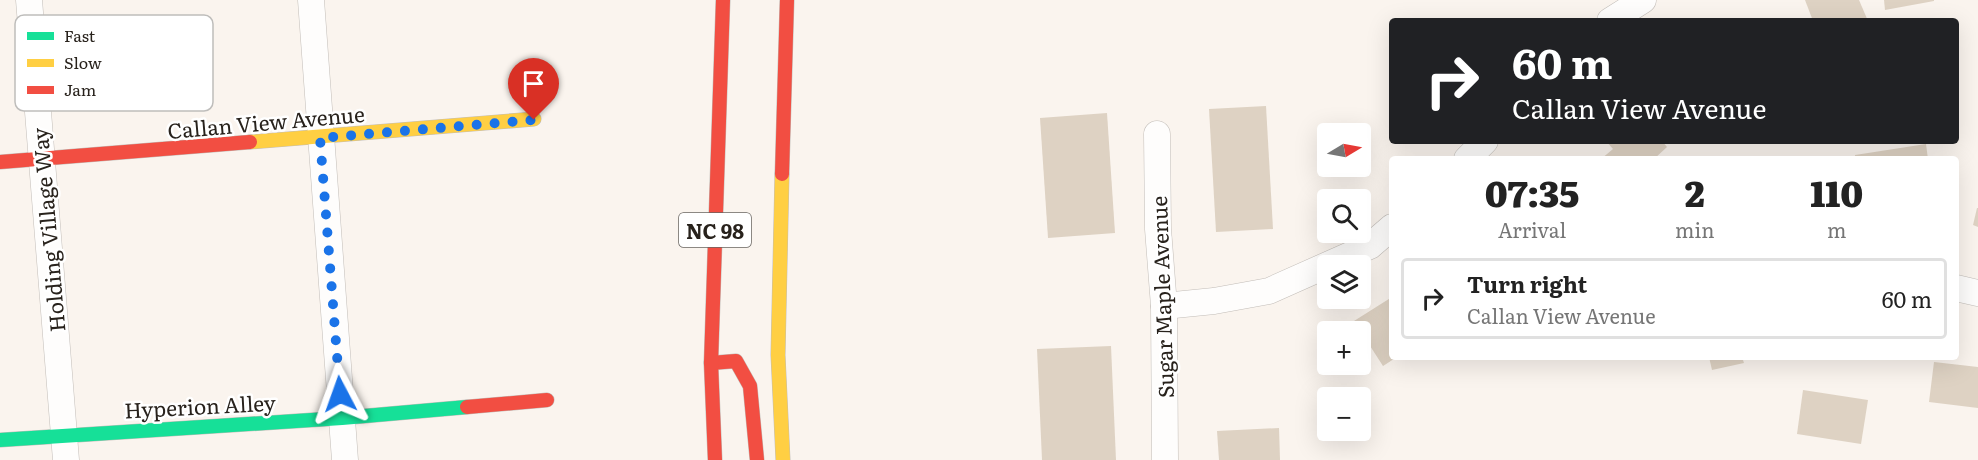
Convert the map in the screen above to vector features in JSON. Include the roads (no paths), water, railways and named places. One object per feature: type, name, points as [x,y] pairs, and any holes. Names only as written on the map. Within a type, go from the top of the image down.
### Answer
[{"type":"main road","name":"NC 98","points":[[715,460],[711,363],[723,0]]},
{"type":"main road","name":"NC 98","points":[[783,460],[778,355],[787,0]]},
{"type":"main road","name":"Callan View Avenue","points":[[0,162],[534,120]]},
{"type":"main road","points":[[711,363],[736,361],[750,386],[757,460]]},
{"type":"main road","name":"Hyperion Alley","points":[[0,440],[64,434],[342,418],[547,400]]},
{"type":"street","name":"Holding Village Way","points":[[30,0],[31,15]]},
{"type":"street","points":[[311,0],[345,460]]},
{"type":"street","points":[[1615,18],[1643,0]]},
{"type":"street","name":"Holding Village Way","points":[[38,111],[66,460]]},
{"type":"street","name":"Sugar Maple Avenue","points":[[1157,134],[1158,229],[1164,306],[1165,460]]},
{"type":"street","points":[[1470,156],[1482,144]]},
{"type":"street","points":[[1164,306],[1214,301],[1269,291],[1370,246],[1389,230]]},
{"type":"street","points":[[1959,289],[1978,293]]}]
